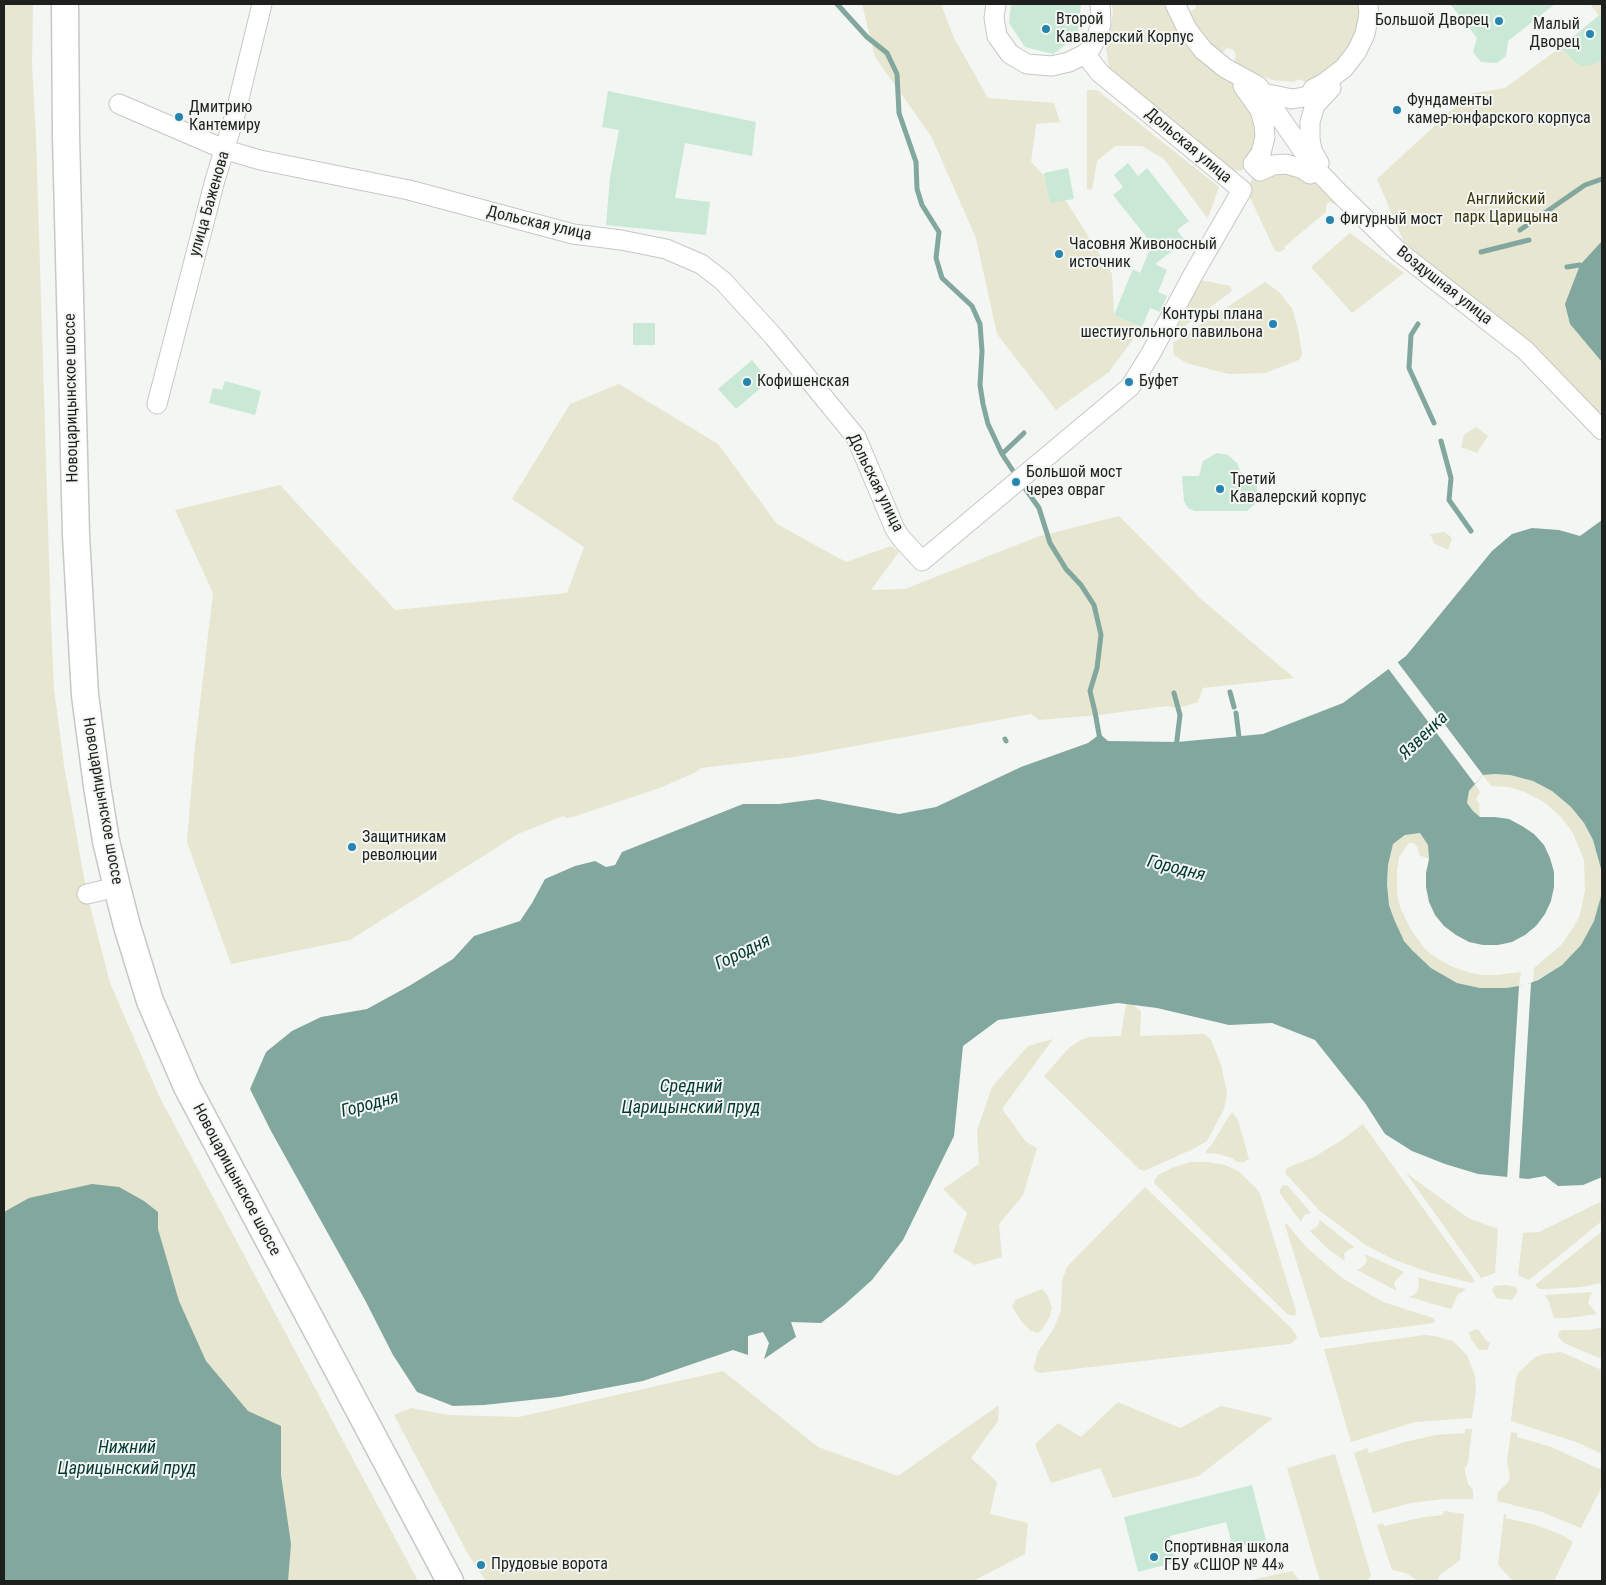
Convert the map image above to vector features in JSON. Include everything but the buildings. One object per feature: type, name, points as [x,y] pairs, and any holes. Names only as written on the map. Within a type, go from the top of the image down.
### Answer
[{"type":"main road","name":"Новоцарицынское шоссе","points":[[65,4],[66,136],[76,536],[85,696],[106,841],[126,926],[150,1001],[187,1086],[450,1581]]},
{"type":"street","name":"улица Баженова","points":[[156,404],[216,180],[226,150],[262,4]]},
{"type":"street","points":[[996,4],[994,18],[997,36],[1010,54],[1027,64],[1052,66],[1069,62],[1085,54],[1091,48],[1101,24],[1100,4]]},
{"type":"street","name":"Воздушная улица","points":[[1176,4],[1187,29],[1203,50],[1226,68],[1260,90],[1315,168],[1398,251],[1524,350],[1602,430]]},
{"type":"street","points":[[1236,186],[1258,168],[1307,94],[1344,68],[1357,51],[1365,34],[1370,14],[1368,4]]},
{"type":"street","name":"Дольская улица","points":[[119,104],[226,150],[260,160],[409,190],[572,234],[621,240],[666,249],[701,264],[723,281],[774,337],[856,437],[878,492],[901,538],[922,561],[1130,387],[1150,355],[1201,260],[1242,190],[1100,73],[1085,54]]},
{"type":"street","points":[[1243,86],[1260,90],[1307,94],[1331,88],[1315,105],[1310,122],[1312,150],[1319,163],[1310,174],[1303,169],[1286,164],[1273,165],[1260,171],[1253,164],[1261,153],[1265,137],[1264,125],[1260,110],[1243,86]]},
{"type":"street","points":[[87,894],[117,887]]},
{"type":"green space","points":[[4,4],[33,4],[32,64],[54,689],[64,765],[87,894],[110,983],[159,1096],[418,1581],[4,1581]]},
{"type":"green space","points":[[862,4],[941,4],[954,38],[988,98],[1054,103],[1060,122],[1036,124],[1031,162],[1061,193],[1112,274],[1114,315],[1142,327],[1109,372],[1056,410],[997,334],[976,238],[931,136],[875,57]]},
{"type":"green space","points":[[1112,4],[1168,4],[1234,83],[1264,125],[1246,168],[1240,171],[1232,170],[1109,68],[1106,48],[1110,35],[1113,12]]},
{"type":"green space","points":[[1195,4],[1360,4],[1361,16],[1357,36],[1350,50],[1328,71],[1305,82],[1299,79],[1294,82],[1272,80],[1233,63],[1236,56],[1234,50],[1227,48],[1220,55],[1205,40],[1187,14],[1196,8]]},
{"type":"green space","name":"Английский парк Царицына","points":[[1590,4],[1602,4],[1602,430],[1406,247],[1377,179],[1469,94],[1505,88],[1561,47],[1599,15]]},
{"type":"green space","points":[[1087,90],[1097,90],[1219,187],[1208,218],[1164,159],[1142,146],[1115,146],[1097,161],[1092,189],[1087,190]]},
{"type":"green space","points":[[1260,171],[1310,174],[1336,204],[1330,202],[1326,204],[1326,212],[1280,252],[1275,251],[1247,191],[1254,177]]},
{"type":"green space","points":[[1350,233],[1404,273],[1352,313],[1311,267]]},
{"type":"green space","points":[[1195,279],[1230,286],[1232,291],[1170,337]]},
{"type":"green space","points":[[1265,282],[1279,292],[1292,308],[1302,354],[1299,360],[1265,373],[1229,374],[1186,363],[1174,355],[1173,343]]},
{"type":"green space","points":[[619,384],[718,444],[777,524],[846,562],[891,546],[899,552],[871,590],[905,589],[1037,537],[1119,516],[1201,599],[1294,678],[1203,688],[1198,702],[1178,708],[1167,706],[1099,715],[1039,720],[1031,714],[794,757],[701,768],[662,787],[576,816],[567,818],[563,816],[518,834],[350,940],[231,964],[187,842],[195,746],[213,593],[175,510],[280,485],[395,610],[567,593],[584,547],[512,499],[570,404]]},
{"type":"green space","points":[[1476,427],[1488,436],[1477,453],[1461,447],[1464,435]]},
{"type":"green space","points":[[1445,532],[1452,538],[1448,550],[1435,544],[1430,534]]},
{"type":"green space","points":[[1483,775],[1510,775],[1533,781],[1552,791],[1571,807],[1584,823],[1593,840],[1601,869],[1601,896],[1594,921],[1581,945],[1562,965],[1533,982],[1534,968],[1561,945],[1580,915],[1585,890],[1584,860],[1573,833],[1561,817],[1544,802],[1525,792],[1509,787],[1491,786]]},
{"type":"green space","points":[[1475,784],[1480,792],[1476,799],[1479,803],[1480,817],[1467,803],[1469,791]]},
{"type":"green space","points":[[1420,833],[1428,844],[1429,859],[1419,855],[1418,848],[1414,843],[1409,843],[1399,857],[1397,870],[1397,893],[1400,907],[1411,930],[1425,949],[1436,958],[1453,967],[1483,975],[1521,972],[1519,986],[1480,988],[1457,983],[1431,968],[1404,941],[1389,905],[1388,865],[1393,844],[1406,835]]},
{"type":"green space","points":[[1127,998],[1141,1012],[1140,1036],[1205,1034],[1211,1040],[1221,1065],[1227,1093],[1224,1109],[1207,1141],[1144,1171],[1139,1169],[1044,1076],[1070,1047],[1081,1040],[1090,1037],[1121,1036]]},
{"type":"green space","points":[[1053,1039],[1002,1109],[1026,1142],[1037,1148],[1023,1195],[999,1224],[1002,1257],[975,1265],[953,1252],[967,1213],[943,1189],[979,1164],[977,1131],[992,1087],[1028,1046]]},
{"type":"green space","points":[[1233,1113],[1238,1120],[1249,1159],[1244,1162],[1237,1162],[1232,1158],[1219,1154],[1206,1153],[1230,1114]]},
{"type":"green space","points":[[1363,1124],[1475,1281],[1472,1283],[1428,1272],[1395,1260],[1367,1246],[1320,1211],[1285,1173],[1289,1167],[1314,1157],[1342,1140]]},
{"type":"green space","points":[[1190,1162],[1208,1162],[1225,1165],[1238,1171],[1256,1188],[1260,1194],[1296,1311],[1295,1316],[1287,1314],[1155,1184],[1154,1182],[1158,1175]]},
{"type":"green space","points":[[1406,1173],[1468,1218],[1498,1229],[1495,1273],[1481,1278]]},
{"type":"green space","points":[[1283,1185],[1288,1186],[1311,1213],[1304,1215],[1301,1222],[1279,1192]]},
{"type":"green space","points":[[1145,1187],[1291,1328],[1297,1336],[1292,1343],[1039,1373],[1034,1370],[1038,1352],[1053,1330],[1061,1311],[1062,1281],[1067,1267]]},
{"type":"green space","points":[[1602,1201],[1602,1221],[1529,1280],[1518,1275],[1523,1233],[1539,1232]]},
{"type":"green space","points":[[1320,1220],[1354,1247],[1344,1254],[1345,1261],[1328,1249],[1310,1231],[1318,1226]]},
{"type":"green space","points":[[1286,1223],[1306,1247],[1342,1278],[1383,1302],[1433,1318],[1435,1321],[1433,1323],[1320,1338],[1285,1225]]},
{"type":"green space","points":[[1602,1231],[1602,1283],[1581,1287],[1546,1289],[1539,1289],[1535,1285]]},
{"type":"green space","points":[[1365,1254],[1404,1272],[1395,1281],[1394,1285],[1397,1291],[1357,1270],[1366,1263]]},
{"type":"green space","points":[[1417,1277],[1466,1289],[1458,1294],[1451,1309],[1409,1297],[1418,1290],[1419,1281]]},
{"type":"green space","points":[[1506,1285],[1516,1287],[1518,1291],[1512,1300],[1496,1298],[1492,1290],[1495,1286]]},
{"type":"green space","points":[[1042,1289],[1048,1296],[1052,1308],[1050,1316],[1038,1333],[1031,1331],[1022,1322],[1012,1307],[1015,1300]]},
{"type":"green space","points":[[1593,1292],[1588,1303],[1597,1314],[1568,1318],[1554,1318],[1545,1295]]},
{"type":"green space","points":[[1602,1327],[1602,1359],[1564,1343],[1558,1336],[1558,1333],[1562,1330],[1589,1330]]},
{"type":"green space","points":[[1478,1329],[1490,1343],[1487,1350],[1479,1350],[1471,1339],[1469,1332]]},
{"type":"green space","points":[[1425,1335],[1453,1341],[1467,1355],[1475,1376],[1476,1391],[1472,1418],[1415,1422],[1351,1442],[1324,1349]]},
{"type":"green space","points":[[1561,1352],[1602,1370],[1602,1454],[1579,1443],[1511,1421],[1516,1378],[1519,1372],[1534,1358],[1543,1354]]},
{"type":"green space","points":[[723,1371],[818,1447],[898,1476],[999,1405],[998,1421],[971,1458],[997,1482],[990,1514],[1028,1523],[1025,1554],[973,1581],[486,1581],[469,1556],[394,1415],[411,1408],[448,1415],[519,1417]]},
{"type":"green space","points":[[1118,1402],[1180,1428],[1221,1406],[1273,1418],[1199,1476],[1113,1498],[1100,1468],[1051,1483],[1035,1444],[1058,1423],[1081,1437]]},
{"type":"green space","points":[[1465,1429],[1472,1429],[1465,1473],[1468,1484],[1473,1490],[1473,1499],[1442,1499],[1411,1503],[1373,1513],[1354,1453],[1367,1448],[1369,1453],[1435,1435],[1465,1433]]},
{"type":"green space","points":[[1511,1432],[1517,1433],[1517,1437],[1551,1447],[1599,1469],[1602,1467],[1602,1486],[1581,1528],[1542,1512],[1497,1501],[1498,1492],[1509,1481],[1510,1476],[1507,1462]]},
{"type":"green space","points":[[1335,1454],[1371,1575],[1367,1581],[1320,1581],[1287,1468]]},
{"type":"green space","points":[[1444,1511],[1464,1514],[1460,1560],[1439,1576],[1438,1581],[1418,1581],[1406,1573],[1392,1570],[1377,1525],[1382,1523],[1385,1526],[1424,1517],[1443,1515]]},
{"type":"green space","points":[[1504,1514],[1506,1514],[1506,1518],[1536,1525],[1562,1535],[1573,1542],[1554,1581],[1513,1581],[1498,1565]]},
{"type":"green space","points":[[1292,1571],[1300,1581],[1246,1581],[1255,1579]]},
{"type":"water","points":[[1602,241],[1602,362],[1570,324],[1565,304],[1580,265]]},
{"type":"water","name":"Средний Царицынский пруд","points":[[1602,520],[1602,1177],[1583,1185],[1558,1186],[1545,1176],[1528,1179],[1478,1174],[1412,1151],[1385,1134],[1365,1103],[1315,1040],[1272,1023],[1229,1025],[1157,1008],[1118,1003],[998,1020],[963,1046],[954,1136],[903,1240],[872,1280],[821,1323],[791,1322],[796,1337],[764,1359],[769,1343],[763,1332],[748,1336],[748,1355],[733,1350],[643,1381],[558,1397],[484,1405],[453,1406],[417,1392],[393,1355],[250,1089],[266,1052],[292,1031],[321,1017],[367,1009],[453,959],[474,936],[520,921],[545,879],[575,866],[595,861],[606,867],[615,865],[622,852],[743,804],[779,804],[818,799],[899,814],[936,807],[1021,767],[1088,743],[1100,734],[1108,741],[1177,742],[1263,734],[1343,703],[1406,656],[1492,551],[1512,534],[1532,528],[1559,530],[1580,536]],"holes":[[[1483,775],[1510,775],[1533,781],[1552,791],[1571,807],[1584,823],[1593,840],[1601,869],[1601,896],[1594,921],[1581,945],[1562,965],[1538,980],[1525,985],[1506,988],[1480,988],[1457,983],[1431,968],[1404,941],[1389,905],[1388,865],[1393,844],[1405,835],[1420,833],[1428,845],[1429,859],[1426,887],[1429,902],[1435,915],[1444,926],[1469,942],[1483,945],[1498,945],[1512,942],[1525,935],[1536,926],[1545,914],[1551,901],[1554,887],[1554,872],[1550,858],[1544,845],[1534,834],[1522,826],[1509,819],[1480,817],[1467,803],[1469,791]]]},
{"type":"water","name":"Нижний Царицынский пруд","points":[[92,1184],[119,1187],[144,1201],[158,1212],[158,1229],[179,1301],[206,1361],[248,1411],[281,1426],[281,1475],[291,1544],[288,1581],[4,1581],[4,1212],[29,1198]]},
{"type":"pier","points":[[1396,660],[1483,775],[1475,784],[1387,667]]},
{"type":"pier","points":[[1531,983],[1519,1181],[1507,1180],[1519,986]]},
{"type":"waterway","points":[[837,4],[867,37],[887,53],[897,74],[899,113],[916,162],[917,189],[922,205],[939,232],[936,258],[942,278],[972,306],[980,324],[982,351],[980,385],[983,404],[988,424],[1002,454],[1017,477]]},
{"type":"waterway","points":[[1520,230],[1585,185],[1602,179]]},
{"type":"waterway","points":[[1481,252],[1529,240]]},
{"type":"waterway","points":[[1567,267],[1580,265]]},
{"type":"waterway","points":[[1418,324],[1411,335],[1409,368],[1434,423]]},
{"type":"waterway","points":[[1002,454],[1024,433]]},
{"type":"waterway","points":[[1441,441],[1451,478],[1449,500],[1471,531]]},
{"type":"waterway","points":[[1022,484],[1039,508],[1050,543],[1066,569],[1081,585],[1094,605],[1101,635],[1097,668],[1090,691],[1100,740]]},
{"type":"waterway","points":[[1230,692],[1234,707]]},
{"type":"waterway","points":[[1174,693],[1180,715],[1176,748]]},
{"type":"waterway","points":[[1236,713],[1239,737]]},
{"type":"place","name":"Большой Дворец","points":[[1499,21]]},
{"type":"place","name":"Второй Кавалерский Корпус","points":[[1046,29]]},
{"type":"place","name":"Малый Дворец","points":[[1590,34]]},
{"type":"place","name":"Фундаменты камер-юнфарского корпуса","points":[[1397,110]]},
{"type":"place","name":"Дмитрию Кантемиру","points":[[179,117]]},
{"type":"place","name":"Фигурный мост","points":[[1330,220]]},
{"type":"place","name":"Часовня Живоносный источник","points":[[1059,254]]},
{"type":"place","name":"Контуры плана шестиугольного павильона","points":[[1273,324]]},
{"type":"place","name":"Кофишенская","points":[[747,382]]},
{"type":"place","name":"Буфет","points":[[1129,382]]},
{"type":"place","name":"Большой мост через овраг","points":[[1016,482]]},
{"type":"place","name":"Третий Кавалерский корпус","points":[[1220,489]]},
{"type":"place","name":"Защитникам революции","points":[[352,847]]},
{"type":"place","name":"Спортивная школа ГБУ «СШОР № 44»","points":[[1154,1557]]},
{"type":"place","name":"Прудовые ворота","points":[[481,1565]]},
{"type":"water label","name":"Язвенка","points":[[1424,736]]},
{"type":"water label","name":"Городня","points":[[1176,869]]},
{"type":"water label","name":"Городня","points":[[743,953]]},
{"type":"water label","name":"Городня","points":[[370,1105]]}]
